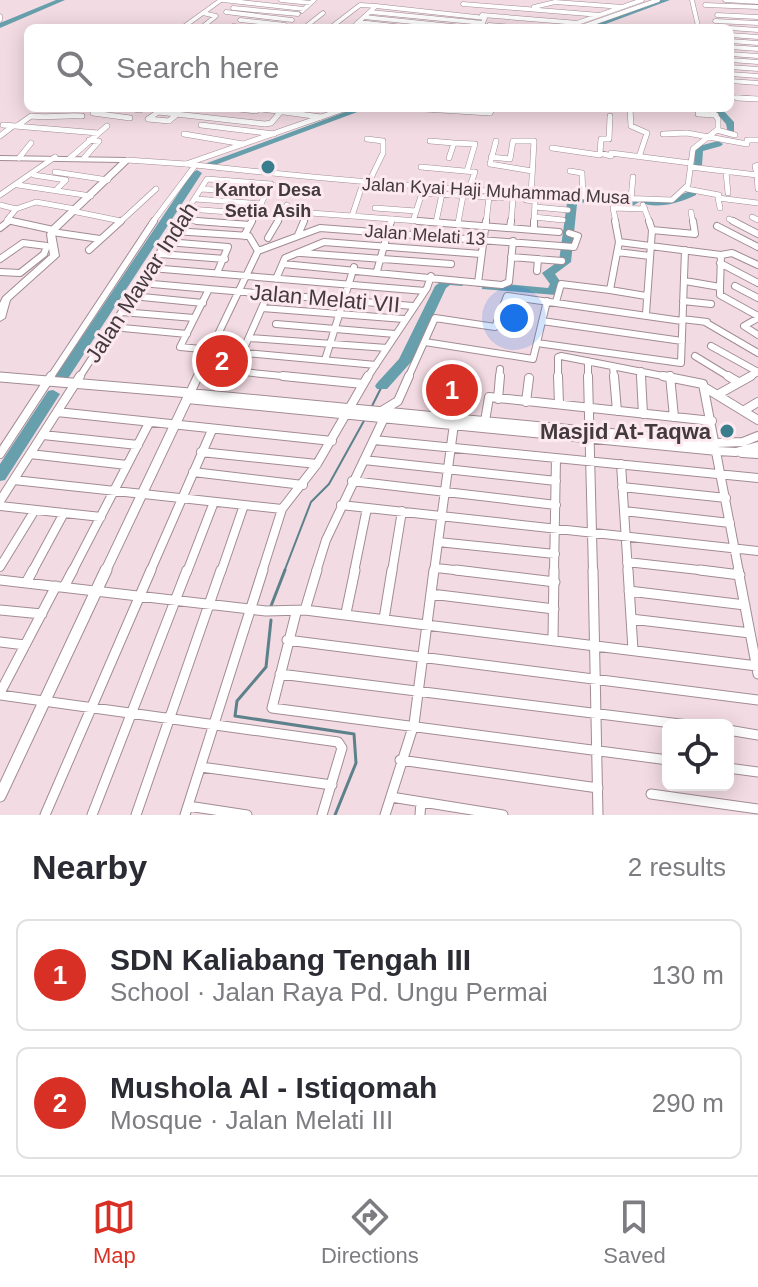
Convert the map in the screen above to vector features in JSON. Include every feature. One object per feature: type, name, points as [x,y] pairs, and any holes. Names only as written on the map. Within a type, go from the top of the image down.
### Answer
[{"type":"main road","points":[[0,158],[127,160]]},
{"type":"main road","points":[[0,318],[3,298],[55,256],[52,231],[127,160]]},
{"type":"street","points":[[188,24],[222,0],[304,9]]},
{"type":"street","points":[[281,0],[313,1]]},
{"type":"street","points":[[581,24],[642,0]]},
{"type":"street","points":[[582,24],[658,0]]},
{"type":"street","points":[[692,0],[698,24]]},
{"type":"street","points":[[725,0],[734,0],[756,15]]},
{"type":"street","points":[[242,1],[225,14],[292,20]]},
{"type":"street","points":[[287,24],[313,1]]},
{"type":"street","points":[[523,9],[555,1],[623,7]]},
{"type":"street","points":[[548,24],[555,1]]},
{"type":"street","points":[[573,24],[458,12],[464,2],[600,15]]},
{"type":"street","points":[[336,24],[360,5],[485,18],[485,24]]},
{"type":"street","points":[[705,5],[716,14],[756,15]]},
{"type":"street","points":[[358,22],[376,6]]},
{"type":"street","points":[[233,8],[298,14]]},
{"type":"street","points":[[370,12],[472,24]]},
{"type":"street","points":[[422,23],[431,12]]},
{"type":"street","points":[[203,13],[216,16],[206,24]]},
{"type":"street","points":[[309,24],[323,13]]},
{"type":"street","points":[[716,14],[756,15]]},
{"type":"street","points":[[734,25],[756,15]]},
{"type":"street","points":[[486,24],[492,16]]},
{"type":"street","points":[[364,17],[432,24]]},
{"type":"street","points":[[240,20],[265,24]]},
{"type":"street","points":[[358,22],[377,24]]},
{"type":"street","points":[[734,36],[758,40]]},
{"type":"street","points":[[734,43],[758,40]]},
{"type":"street","points":[[734,45],[758,49]]},
{"type":"street","points":[[734,54],[758,56]]},
{"type":"street","points":[[734,60],[758,62]]},
{"type":"street","points":[[734,67],[758,69]]},
{"type":"street","points":[[734,74],[758,76]]},
{"type":"street","points":[[734,81],[758,83]]},
{"type":"street","points":[[734,97],[758,99]]},
{"type":"street","points":[[0,136],[31,116],[61,119],[70,112]]},
{"type":"street","points":[[94,112],[130,118]]},
{"type":"street","points":[[148,119],[158,112],[265,124],[271,123],[281,112]]},
{"type":"street","points":[[288,112],[321,117]]},
{"type":"street","points":[[0,454],[145,233],[195,166],[243,144],[335,112]]},
{"type":"street","points":[[630,112],[631,126],[647,133],[639,157]]},
{"type":"street","points":[[713,112],[717,130]]},
{"type":"street","points":[[698,114],[716,115]]},
{"type":"street","points":[[67,115],[82,116]]},
{"type":"street","points":[[137,118],[169,121],[176,115]]},
{"type":"street","points":[[600,155],[601,139],[609,139],[610,116]]},
{"type":"street","points":[[3,125],[98,133]]},
{"type":"street","points":[[201,125],[274,134]]},
{"type":"street","points":[[70,158],[107,126]]},
{"type":"street","points":[[717,130],[735,135]]},
{"type":"street","points":[[717,130],[693,149],[687,189],[719,195],[720,208]]},
{"type":"street","points":[[663,134],[674,132],[740,144],[758,140]]},
{"type":"street","points":[[184,134],[243,144]]},
{"type":"street","points":[[367,139],[383,141],[383,153],[368,184]]},
{"type":"street","points":[[84,158],[99,141],[89,140]]},
{"type":"street","points":[[430,141],[475,145],[467,171]]},
{"type":"street","points":[[458,224],[466,193],[476,173],[490,160],[496,141]]},
{"type":"street","points":[[490,160],[510,159],[513,141],[534,141],[531,196]]},
{"type":"street","points":[[19,158],[31,143]]},
{"type":"street","points":[[449,158],[454,143]]},
{"type":"street","points":[[740,144],[741,154]]},
{"type":"street","points":[[552,148],[639,157],[757,178]]},
{"type":"street","points":[[0,195],[34,175],[55,157]]},
{"type":"street","points":[[127,160],[195,166]]},
{"type":"street","points":[[490,160],[532,171]]},
{"type":"street","points":[[758,165],[755,166],[758,189]]},
{"type":"street","name":"Jalan Kyai Haji Muhammad Musa","points":[[195,166],[466,193],[675,199],[687,189]]},
{"type":"street","points":[[421,167],[476,173]]},
{"type":"street","points":[[570,171],[582,173],[583,197]]},
{"type":"street","points":[[55,172],[109,180]]},
{"type":"street","points":[[726,172],[728,193]]},
{"type":"street","points":[[34,175],[66,180],[56,190]]},
{"type":"street","points":[[631,199],[633,177]]},
{"type":"street","name":"Jalan Mawar Indah","points":[[71,384],[122,312],[207,179],[268,183],[272,185],[267,194]]},
{"type":"street","points":[[18,185],[91,196]]},
{"type":"street","points":[[89,250],[156,189]]},
{"type":"street","points":[[202,189],[267,194],[246,236]]},
{"type":"street","points":[[352,216],[361,189]]},
{"type":"street","points":[[413,221],[421,194],[466,193],[535,201],[534,230]]},
{"type":"street","points":[[436,222],[442,194]]},
{"type":"street","points":[[478,283],[489,197]]},
{"type":"street","points":[[718,198],[742,205],[758,203]]},
{"type":"street","points":[[196,199],[262,204]]},
{"type":"street","points":[[510,228],[513,199]]},
{"type":"street","points":[[640,199],[652,230],[646,314]]},
{"type":"street","points":[[100,239],[6,219],[16,209],[34,202],[121,221]]},
{"type":"street","points":[[0,205],[16,209]]},
{"type":"street","points":[[535,207],[568,210]]},
{"type":"street","points":[[268,238],[285,208],[559,232]]},
{"type":"street","points":[[375,208],[416,211]]},
{"type":"street","points":[[610,290],[619,242],[613,208],[645,209]]},
{"type":"street","points":[[189,209],[256,214]]},
{"type":"street","points":[[652,230],[695,234],[691,212]]},
{"type":"street","points":[[534,217],[563,220]]},
{"type":"street","points":[[377,271],[392,219]]},
{"type":"street","points":[[729,219],[758,234]]},
{"type":"street","points":[[0,228],[10,220]]},
{"type":"street","points":[[182,220],[250,225]]},
{"type":"street","points":[[298,235],[304,221]]},
{"type":"street","points":[[717,226],[758,247]]},
{"type":"street","name":"Jalan Melati 13","points":[[258,251],[319,228],[575,246],[578,237],[569,233]]},
{"type":"street","points":[[174,231],[285,240]]},
{"type":"street","points":[[0,796],[258,251],[246,236]]},
{"type":"street","points":[[283,264],[431,276],[478,283],[508,283],[513,241]]},
{"type":"street","points":[[167,242],[228,247],[217,273]]},
{"type":"street","points":[[619,242],[721,255],[732,253],[758,265]]},
{"type":"street","points":[[0,259],[23,243],[47,246],[44,254],[20,273],[0,272]]},
{"type":"street","points":[[276,279],[285,258],[317,245],[481,254]]},
{"type":"street","points":[[317,245],[318,254]]},
{"type":"street","points":[[537,343],[679,363],[685,250]]},
{"type":"street","points":[[299,252],[451,264]]},
{"type":"street","points":[[449,278],[453,252]]},
{"type":"street","points":[[617,252],[650,256]]},
{"type":"street","points":[[160,254],[225,259]]},
{"type":"street","points":[[721,255],[720,287],[723,297],[758,317],[744,326],[758,335]]},
{"type":"street","points":[[748,260],[758,256]]},
{"type":"street","points":[[325,360],[356,257]]},
{"type":"street","points":[[511,257],[562,261]]},
{"type":"street","points":[[537,271],[538,259]]},
{"type":"street","points":[[720,263],[758,283]]},
{"type":"street","points":[[151,268],[425,291]]},
{"type":"street","points":[[247,815],[187,811],[282,509],[303,485],[332,441],[363,384],[425,291],[431,276]]},
{"type":"street","points":[[685,281],[720,287]]},
{"type":"street","name":"Jalan Melati VII","points":[[141,283],[413,306]]},
{"type":"street","points":[[425,342],[532,363],[542,321],[561,284],[646,296]]},
{"type":"street","points":[[735,286],[758,298]]},
{"type":"street","points":[[180,347],[209,289]]},
{"type":"street","points":[[234,371],[268,294]]},
{"type":"street","points":[[132,296],[203,303]]},
{"type":"street","points":[[374,414],[398,401],[435,318],[495,327],[507,296],[709,323],[758,353]]},
{"type":"street","points":[[683,301],[711,304]]},
{"type":"street","points":[[262,308],[404,319]]},
{"type":"street","points":[[122,312],[194,318]]},
{"type":"street","points":[[542,321],[682,341]]},
{"type":"street","points":[[276,324],[395,334]]},
{"type":"street","points":[[112,327],[187,334]]},
{"type":"street","points":[[249,338],[387,348]]},
{"type":"street","points":[[168,346],[376,365]]},
{"type":"street","points":[[711,346],[758,372]]},
{"type":"street","points":[[695,356],[738,382]]},
{"type":"street","points":[[0,580],[266,611],[346,613],[633,650],[758,670],[712,421],[701,382],[558,357],[559,404]]},
{"type":"street","points":[[588,361],[588,461],[599,751],[598,815]]},
{"type":"street","points":[[613,366],[617,411]]},
{"type":"street","points":[[202,368],[363,384]]},
{"type":"street","points":[[498,399],[500,369]]},
{"type":"street","points":[[641,371],[643,414]]},
{"type":"street","points":[[717,395],[758,372]]},
{"type":"street","points":[[670,375],[674,417]]},
{"type":"street","points":[[0,377],[454,424],[716,447],[758,454]]},
{"type":"street","points":[[526,402],[529,378]]},
{"type":"street","points":[[71,384],[0,504],[101,517]]},
{"type":"street","points":[[0,493],[71,384]]},
{"type":"street","points":[[704,387],[758,420]]},
{"type":"street","points":[[485,421],[488,398],[712,421]]},
{"type":"street","points":[[398,401],[405,414]]},
{"type":"street","points":[[743,411],[758,402]]},
{"type":"street","points":[[57,412],[332,441]]},
{"type":"street","points":[[374,414],[485,421],[588,435]]},
{"type":"street","points":[[374,414],[374,440],[352,481],[295,612],[272,708],[414,724],[662,759]]},
{"type":"street","points":[[149,423],[101,517],[4,676],[0,694],[338,742],[342,748],[322,815]]},
{"type":"street","points":[[385,815],[400,760],[414,724],[454,424]]},
{"type":"street","points":[[45,815],[212,430]]},
{"type":"street","points":[[43,435],[138,445]]},
{"type":"street","points":[[716,447],[758,436]]},
{"type":"street","points":[[374,440],[758,480]]},
{"type":"street","points":[[736,452],[758,446]]},
{"type":"street","points":[[201,452],[317,464]]},
{"type":"street","points":[[30,454],[127,465]]},
{"type":"street","points":[[553,639],[556,458]]},
{"type":"street","points":[[364,460],[556,481]]},
{"type":"street","points":[[621,464],[633,650]]},
{"type":"street","points":[[193,472],[303,485]]},
{"type":"street","points":[[14,480],[282,509]]},
{"type":"street","points":[[352,481],[556,505]]},
{"type":"street","points":[[622,487],[726,498]]},
{"type":"street","points":[[92,815],[214,502]]},
{"type":"street","points":[[136,815],[244,505]]},
{"type":"street","points":[[341,505],[758,551]]},
{"type":"street","points":[[346,613],[367,508]]},
{"type":"street","points":[[0,567],[35,510]]},
{"type":"street","points":[[384,619],[402,511]]},
{"type":"street","points":[[624,511],[730,523]]},
{"type":"street","points":[[26,583],[64,513]]},
{"type":"street","points":[[438,542],[555,554]]},
{"type":"street","points":[[627,562],[740,575]]},
{"type":"street","points":[[436,568],[555,582]]},
{"type":"street","points":[[629,591],[745,605]]},
{"type":"street","points":[[431,594],[554,609]]},
{"type":"street","points":[[0,610],[42,614]]},
{"type":"street","points":[[631,619],[750,633]]},
{"type":"street","points":[[287,640],[758,700]]},
{"type":"street","points":[[0,642],[25,645]]},
{"type":"street","points":[[280,674],[662,721]]},
{"type":"street","points":[[734,731],[758,735]]},
{"type":"street","points":[[400,760],[598,788]]},
{"type":"street","points":[[201,767],[332,785]]},
{"type":"street","points":[[734,769],[758,772]]},
{"type":"street","points":[[651,794],[758,809]]},
{"type":"street","points":[[391,797],[503,815]]},
{"type":"street","points":[[420,815],[421,802]]},
{"type":"building","points":[[214,342],[230,344],[227,351],[210,349]]},
{"type":"waterway","points":[[0,26],[62,0]]},
{"type":"waterway","points":[[650,6],[667,0]]},
{"type":"waterway","points":[[599,24],[645,8]]},
{"type":"waterway","points":[[289,135],[353,112]]},
{"type":"waterway","points":[[720,112],[731,124],[731,131]]},
{"type":"waterway","points":[[204,166],[283,137]]},
{"type":"waterway","points":[[697,165],[698,149],[718,144]]},
{"type":"waterway","points":[[60,380],[197,173]]},
{"type":"waterway","points":[[645,202],[678,200],[692,193]]},
{"type":"waterway","points":[[486,286],[552,292],[556,284],[548,273],[565,262],[572,203],[579,199],[593,200]]},
{"type":"waterway","points":[[624,202],[634,202]]},
{"type":"waterway","points":[[382,386],[405,361],[441,286],[447,281],[462,282]]},
{"type":"waterway","points":[[372,406],[382,386]]},
{"type":"waterway","points":[[0,476],[53,394]]},
{"type":"waterway","points":[[284,572],[311,502],[329,484],[365,419]]},
{"type":"waterway","points":[[271,606],[285,570]]},
{"type":"waterway","points":[[271,620],[266,667],[237,701],[235,716],[354,734],[356,763],[335,815]]},
{"type":"place","name":"Kantor Desa Setia Asih","points":[[268,167]]},
{"type":"place","name":"Mushola Al - Istiqomah","points":[[222,361]]},
{"type":"place","name":"SDN Kaliabang Tengah III","points":[[452,390]]},
{"type":"place","name":"Masjid At-Taqwa","points":[[727,431]]}]
